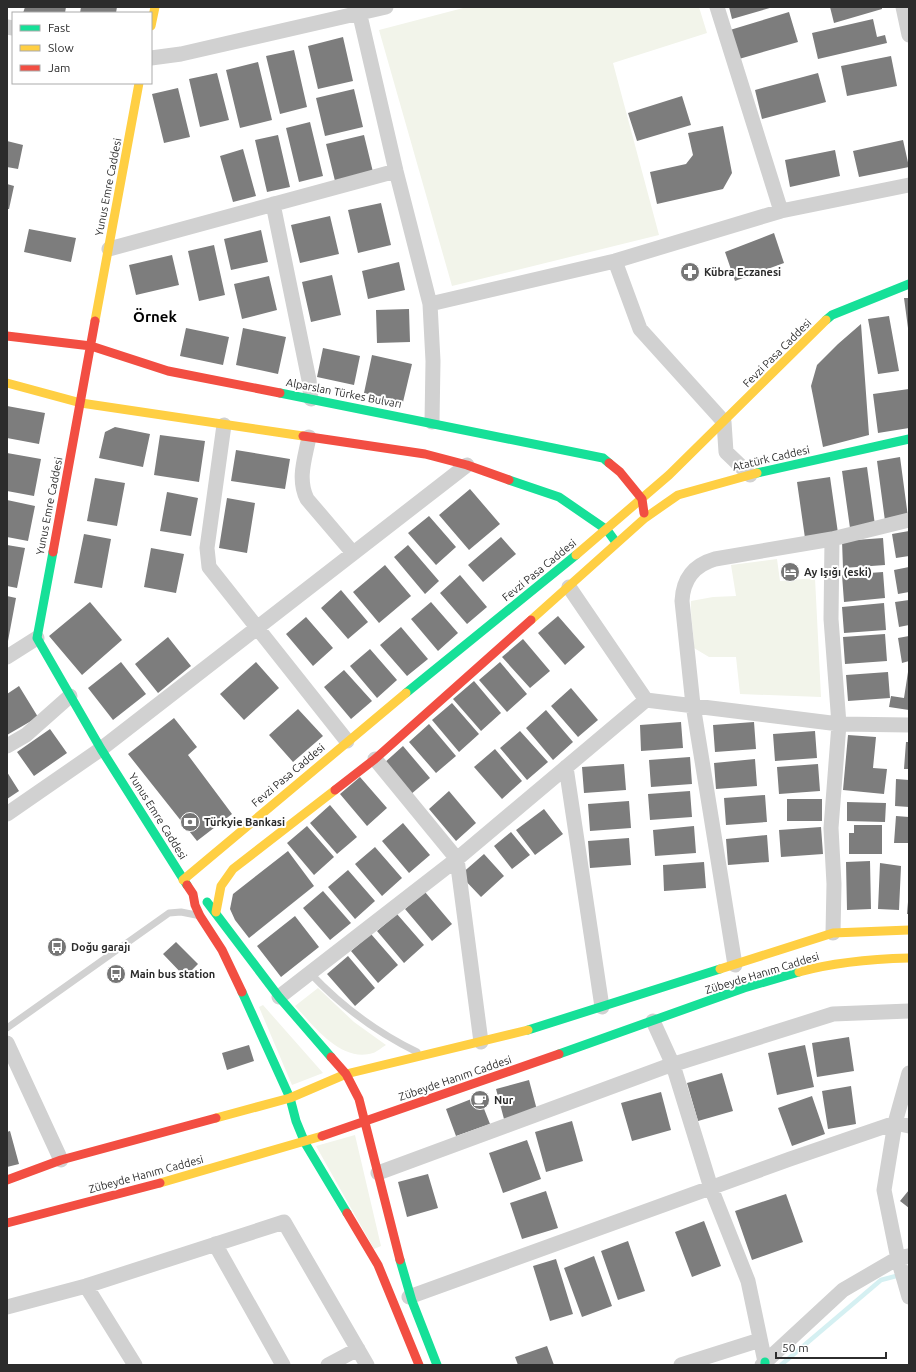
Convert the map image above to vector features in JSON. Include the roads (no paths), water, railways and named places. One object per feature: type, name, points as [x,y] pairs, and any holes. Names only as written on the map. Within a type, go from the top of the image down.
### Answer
[{"type":"street","points":[[152,21],[155,7]]},
{"type":"street","points":[[152,58],[181,54],[359,10],[386,7]]},
{"type":"street","points":[[716,7],[781,211]]},
{"type":"street","points":[[903,7],[909,35]]},
{"type":"street","points":[[359,10],[396,171],[430,304],[433,361],[432,422]]},
{"type":"street","name":"Yunus Emre Caddesi","points":[[139,84],[37,638],[101,749],[193,894]]},
{"type":"street","points":[[108,248],[396,171]]},
{"type":"street","points":[[430,304],[615,261],[781,211],[909,185]]},
{"type":"street","points":[[273,204],[309,380],[311,399]]},
{"type":"street","points":[[615,261],[640,329],[724,422],[726,452],[750,475]]},
{"type":"street","name":"Fevzi Pasa Caddesi","points":[[183,880],[347,741],[607,530],[724,422],[832,315],[909,284]]},
{"type":"street","name":"Alparslan Türkes Bulvarı","points":[[7,336],[91,346],[168,372],[432,422],[603,458],[620,472],[642,499]]},
{"type":"street","points":[[7,383],[81,403],[425,454],[467,465],[559,497],[607,530],[618,544]]},
{"type":"street","points":[[224,425],[207,548],[209,566],[347,741]]},
{"type":"street","points":[[308,437],[302,476],[304,492],[307,499],[354,553]]},
{"type":"street","name":"Atatürk Caddesi","points":[[645,518],[678,495],[750,475],[909,439]]},
{"type":"street","points":[[7,814],[101,749],[467,465]]},
{"type":"street","points":[[216,912],[221,886],[233,870],[375,759],[618,544],[645,518],[642,499]]},
{"type":"street","points":[[735,965],[694,705],[682,601],[684,585],[693,571],[699,566],[715,559],[832,539],[909,520]]},
{"type":"street","points":[[832,539],[831,619],[839,724],[831,828],[834,884],[833,933]]},
{"type":"street","points":[[569,587],[646,700]]},
{"type":"street","points":[[7,657],[37,638]]},
{"type":"street","points":[[7,746],[26,735],[70,696]]},
{"type":"street","points":[[279,997],[457,859],[646,700],[839,724],[909,725]]},
{"type":"street","points":[[375,759],[457,859],[481,1042]]},
{"type":"street","points":[[566,767],[602,1007]]},
{"type":"street","points":[[193,894],[204,899],[216,912],[279,997],[346,1074],[358,1099],[365,1122],[409,1297],[426,1343],[437,1365]]},
{"type":"street","points":[[193,894],[200,916],[222,950],[257,1023],[290,1098],[296,1122],[305,1143],[378,1265],[419,1365]]},
{"type":"street","name":"Zübeyde Hanım Caddesi","points":[[7,1180],[61,1160],[290,1098],[346,1074],[537,1028],[833,933],[909,930]]},
{"type":"street","name":"Zübeyde Hanım Caddesi","points":[[7,1223],[305,1143],[752,986],[831,964],[886,957],[909,958]]},
{"type":"street","points":[[378,1173],[673,1065],[833,1014],[909,1010]]},
{"type":"street","points":[[653,1021],[673,1065],[711,1188],[748,1280],[764,1364]]},
{"type":"street","points":[[7,1043],[61,1160]]},
{"type":"street","points":[[907,1293],[902,1258],[884,1190],[902,1124],[909,1073]]},
{"type":"street","points":[[409,1297],[711,1188],[902,1124]]},
{"type":"street","points":[[7,1307],[86,1286],[284,1222],[367,1365]]},
{"type":"street","points":[[215,1244],[283,1365]]},
{"type":"street","points":[[764,1364],[843,1290],[902,1258]]},
{"type":"street","points":[[86,1286],[135,1365]]},
{"type":"street","points":[[681,1365],[760,1340]]},
{"type":"street","points":[[328,1365],[358,1349]]},
{"type":"lane","points":[[7,1028],[168,913],[181,912],[200,916]]},
{"type":"lane","points":[[310,973],[333,997],[356,1016],[404,1046],[425,1055]]},
{"type":"waterway","points":[[781,1365],[881,1280],[900,1275]]},
{"type":"place","name":"Kübra Eczanesi","points":[[690,272]]},
{"type":"place","name":"Ay Işığı (eski)","points":[[790,572]]},
{"type":"place","name":"Türkyie Bankasi","points":[[190,822]]},
{"type":"place","name":"Doğu garajı","points":[[57,947]]},
{"type":"place","name":"Main bus station","points":[[116,974]]},
{"type":"place","name":"Nur","points":[[480,1100]]},
{"type":"district","name":"Örnek","points":[[155,317]]}]
